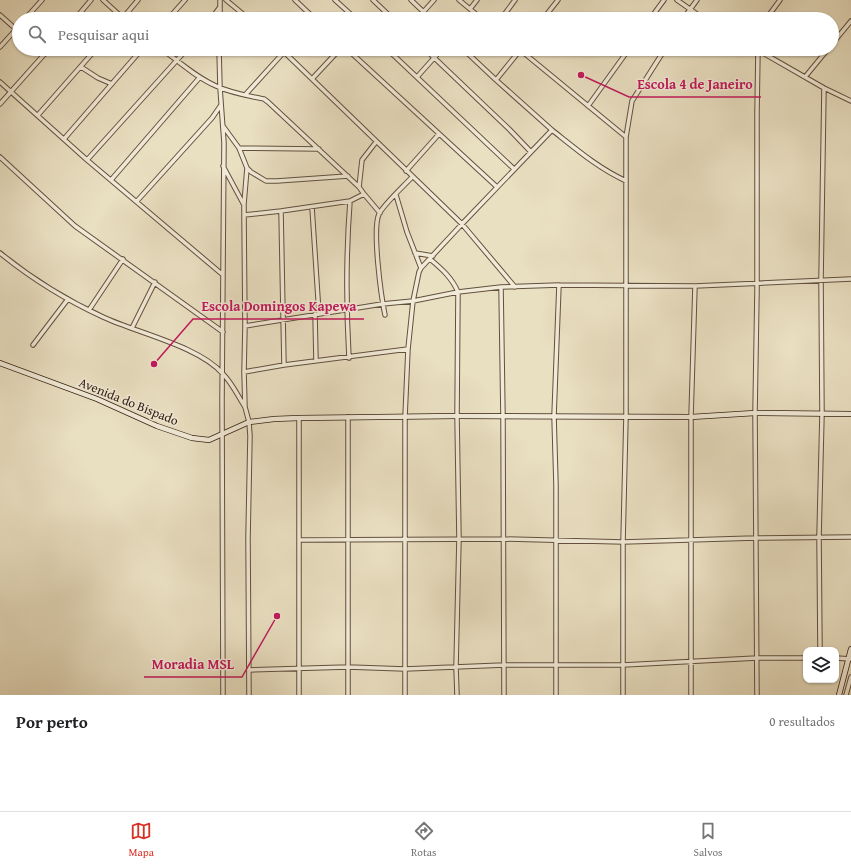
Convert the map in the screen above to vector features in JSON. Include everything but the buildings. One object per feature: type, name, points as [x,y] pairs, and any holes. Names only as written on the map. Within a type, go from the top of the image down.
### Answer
[{"type":"main road","name":"Avenida do Bispado","points":[[0,363],[97,399],[157,426],[192,438],[208,440],[249,422],[274,419],[457,416],[692,417],[755,413],[851,414]]},
{"type":"main road","points":[[839,695],[850,658],[851,649]]},
{"type":"street","points":[[31,12],[42,0]]},
{"type":"street","points":[[81,12],[91,0]]},
{"type":"street","points":[[103,0],[116,12]]},
{"type":"street","points":[[129,12],[138,0]]},
{"type":"street","points":[[174,12],[184,0]]},
{"type":"street","points":[[220,0],[220,12]]},
{"type":"street","points":[[226,0],[241,12]]},
{"type":"street","points":[[295,0],[308,12]]},
{"type":"street","points":[[335,0],[348,12]]},
{"type":"street","points":[[373,0],[386,12]]},
{"type":"street","points":[[410,0],[424,12],[434,0]]},
{"type":"street","points":[[459,0],[474,12]]},
{"type":"street","points":[[470,9],[477,0]]},
{"type":"street","points":[[506,12],[515,0]]},
{"type":"street","points":[[549,12],[558,0]]},
{"type":"street","points":[[655,12],[664,0]]},
{"type":"street","points":[[677,0],[694,12]]},
{"type":"street","points":[[688,12],[697,0]]},
{"type":"street","points":[[771,12],[780,0]]},
{"type":"street","points":[[216,12],[220,7]]},
{"type":"street","points":[[0,15],[12,24]]},
{"type":"street","points":[[839,36],[851,21]]},
{"type":"street","points":[[0,47],[12,35]]},
{"type":"street","points":[[0,104],[43,56]]},
{"type":"street","points":[[38,115],[90,56]]},
{"type":"street","points":[[64,139],[136,56]]},
{"type":"street","points":[[171,56],[200,77],[220,88],[264,99],[268,102],[348,176],[380,213]]},
{"type":"street","points":[[87,160],[181,56]]},
{"type":"street","points":[[219,56],[223,126],[223,695]]},
{"type":"street","points":[[245,95],[278,56]]},
{"type":"street","points":[[287,56],[462,224],[515,287]]},
{"type":"street","points":[[312,79],[333,56]]},
{"type":"street","points":[[355,56],[497,187]]},
{"type":"street","points":[[395,56],[514,169]]},
{"type":"street","points":[[470,56],[552,130],[588,159],[610,174],[626,181]]},
{"type":"street","points":[[496,80],[515,56]]},
{"type":"street","points":[[528,56],[626,137]]},
{"type":"street","points":[[588,106],[624,56]]},
{"type":"street","points":[[623,695],[623,542],[626,417],[626,137],[632,101],[661,56]]},
{"type":"street","points":[[757,56],[755,538],[757,695]]},
{"type":"street","points":[[767,56],[805,78],[851,101]]},
{"type":"street","points":[[805,78],[822,56]]},
{"type":"street","points":[[417,77],[434,58],[531,152]]},
{"type":"street","points":[[81,67],[98,78],[112,84]]},
{"type":"street","points":[[111,180],[200,77]]},
{"type":"street","points":[[0,82],[87,160],[223,275]]},
{"type":"street","points":[[820,647],[819,537],[822,414],[821,280],[824,88]]},
{"type":"street","points":[[137,201],[212,118],[221,105]]},
{"type":"street","points":[[223,126],[239,148],[246,168],[244,205],[244,372],[245,407],[249,422],[249,695]]},
{"type":"street","points":[[405,695],[405,417],[408,349],[413,301],[419,272],[462,224],[552,130]]},
{"type":"street","points":[[406,171],[439,134]]},
{"type":"street","points":[[359,187],[362,160],[376,142]]},
{"type":"street","points":[[239,148],[319,149]]},
{"type":"street","points":[[0,157],[75,226],[223,332]]},
{"type":"street","points":[[223,165],[244,205]]},
{"type":"street","points":[[246,168],[266,181],[348,176]]},
{"type":"street","points":[[385,315],[382,304],[377,253],[377,227],[380,213],[412,177]]},
{"type":"street","points":[[244,215],[281,212],[350,201],[364,194]]},
{"type":"street","points":[[396,194],[404,225],[421,268]]},
{"type":"street","points":[[349,358],[346,309],[347,233],[350,201]]},
{"type":"street","points":[[312,207],[317,314],[316,361]]},
{"type":"street","points":[[281,212],[284,365]]},
{"type":"street","points":[[0,253],[42,284],[89,310],[196,353],[223,373],[245,407]]},
{"type":"street","points":[[415,254],[432,257],[453,281],[458,292],[457,416],[459,539],[456,667],[457,695]]},
{"type":"street","points":[[89,310],[122,259]]},
{"type":"street","points":[[245,326],[346,309],[413,301],[458,292],[501,287],[559,285],[695,286],[851,279]]},
{"type":"street","points":[[132,328],[154,282]]},
{"type":"street","points":[[556,695],[556,485],[554,416],[559,285]]},
{"type":"street","points":[[691,695],[692,417],[695,286]]},
{"type":"street","points":[[501,287],[504,695]]},
{"type":"street","points":[[33,345],[68,299]]},
{"type":"street","points":[[244,372],[284,365],[349,358],[408,349]]},
{"type":"street","points":[[348,417],[348,695]]},
{"type":"street","points":[[299,418],[299,695]]},
{"type":"street","points":[[299,540],[504,538],[555,541],[623,542],[851,537]]},
{"type":"street","points":[[249,670],[348,667],[405,669],[504,665],[622,666],[757,658],[803,658]]},
{"type":"street","points":[[839,658],[850,658]]},
{"type":"street","points":[[846,695],[851,677]]},
{"type":"place","name":"Escola 4 de Janeiro","points":[[581,75]]},
{"type":"place","name":"Escola Domingos Kapewa","points":[[154,364]]},
{"type":"place","name":"Moradia MSL","points":[[277,616]]}]
